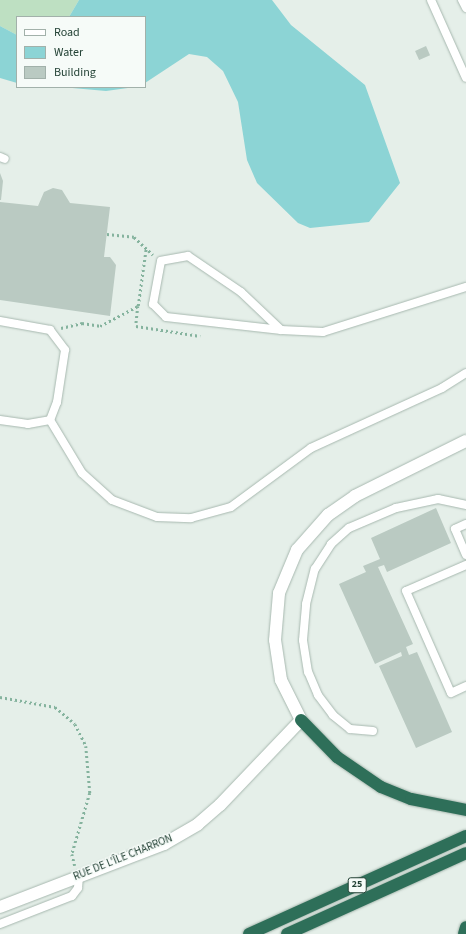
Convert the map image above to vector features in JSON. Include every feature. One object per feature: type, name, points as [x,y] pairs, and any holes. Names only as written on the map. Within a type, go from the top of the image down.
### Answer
[{"type":"highway","points":[[302,720],[337,757],[381,787],[418,801],[466,810]]},
{"type":"highway","name":"25","points":[[249,934],[466,836]]},
{"type":"highway","name":"25","points":[[287,934],[466,853]]},
{"type":"highway","points":[[464,934],[466,927]]},
{"type":"street","points":[[302,720],[281,680],[275,640],[279,594],[297,550],[315,526],[350,499],[466,441]]},
{"type":"street","name":"RUE DE L'ÎLE CHARRON","points":[[0,907],[77,873],[164,844],[198,824],[302,720]]},
{"type":"lane","points":[[430,0],[466,78]]},
{"type":"lane","points":[[462,0],[466,8]]},
{"type":"lane","points":[[281,330],[241,292],[188,256],[160,261],[153,304],[166,317],[281,330],[323,332],[466,288]]},
{"type":"lane","points":[[0,321],[50,330],[65,350],[57,402],[50,420]]},
{"type":"lane","points":[[50,420],[82,473],[112,500],[157,517],[191,518],[231,507],[311,448],[442,388],[466,373]]},
{"type":"lane","points":[[0,420],[28,424],[50,420]]},
{"type":"lane","points":[[373,731],[350,729],[333,715],[318,695],[308,672],[303,640],[304,618],[315,569],[331,544],[349,528],[396,508],[438,499],[466,505]]},
{"type":"lane","points":[[466,524],[455,529],[466,555]]},
{"type":"lane","points":[[466,565],[406,591],[451,693],[466,686]]},
{"type":"lane","points":[[0,924],[75,894],[77,873]]},
{"type":"path","points":[[107,234],[134,237],[160,261]]},
{"type":"path","points":[[146,248],[136,326],[200,336]]},
{"type":"path","points":[[50,330],[82,323],[100,326],[138,306]]},
{"type":"path","points":[[0,697],[56,707],[75,724],[86,746],[90,793],[72,854],[77,873]]},
{"type":"green space","points":[[0,0],[79,0],[70,16],[16,16],[16,34],[0,26]]},
{"type":"water","points":[[79,0],[272,0],[291,25],[365,85],[400,183],[369,222],[310,228],[298,223],[257,183],[247,160],[238,102],[223,71],[207,57],[189,54],[146,82],[146,16],[70,16]]},
{"type":"water","points":[[0,26],[16,34],[16,83],[0,78]]},
{"type":"water","points":[[72,88],[128,88],[106,91]]},
{"type":"building","points":[[426,46],[430,55],[419,60],[415,51]]},
{"type":"building","points":[[0,173],[3,181],[1,200],[0,200]]},
{"type":"building","points":[[53,188],[62,190],[70,203],[110,207],[104,257],[110,257],[116,265],[110,316],[0,300],[0,202],[38,206],[44,192]]},
{"type":"building","points":[[436,508],[451,543],[387,572],[384,565],[378,567],[413,644],[406,647],[409,655],[417,652],[452,732],[416,748],[379,666],[402,656],[401,652],[375,664],[339,584],[366,572],[363,566],[380,559],[371,538]]}]
